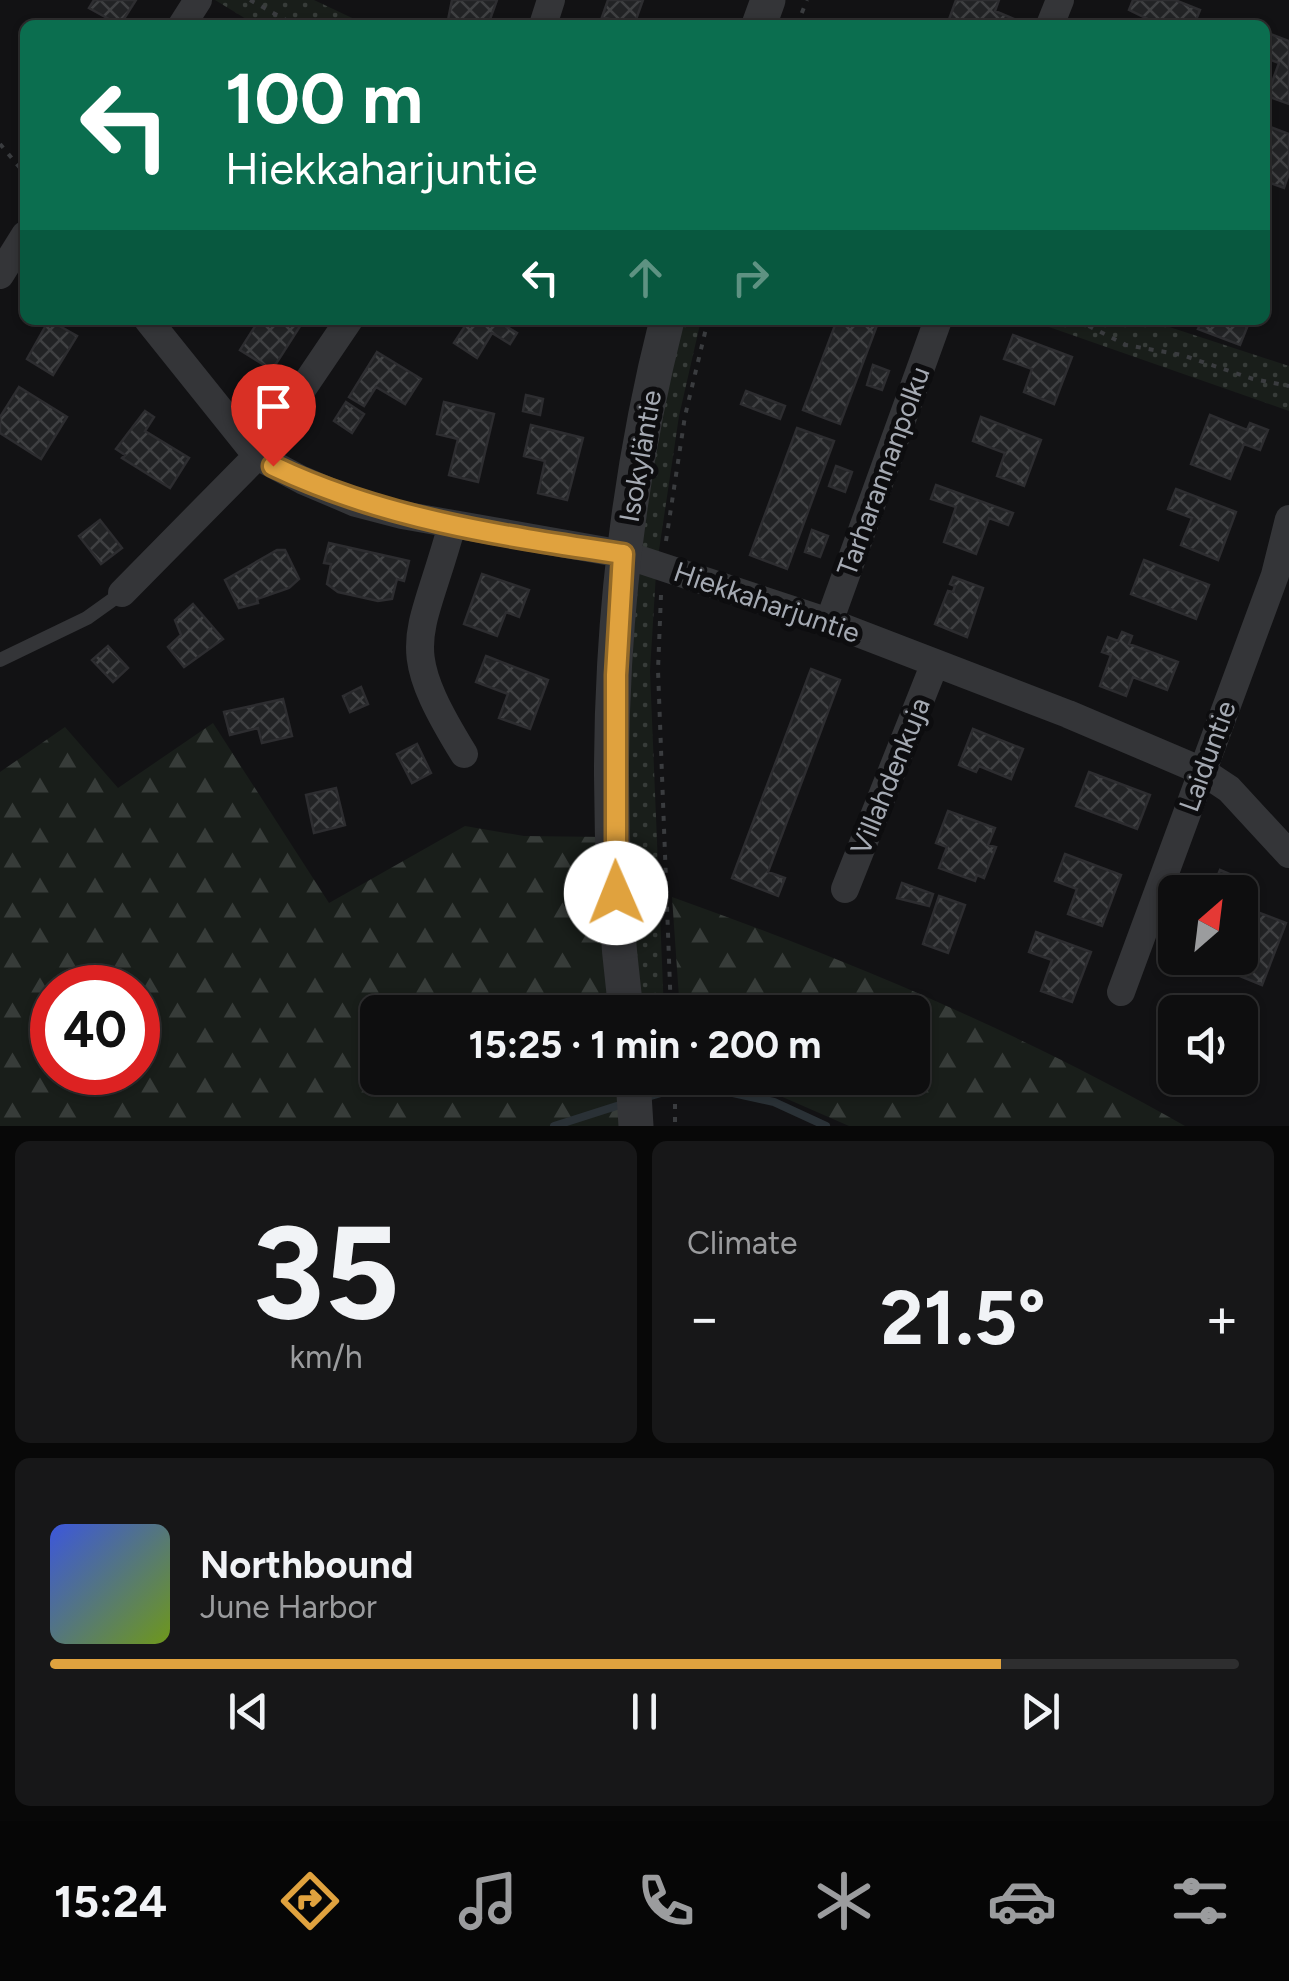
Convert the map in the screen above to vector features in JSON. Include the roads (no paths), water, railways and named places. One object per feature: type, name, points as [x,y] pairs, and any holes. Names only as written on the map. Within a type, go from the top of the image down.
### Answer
[{"type":"street","points":[[0,274],[20,243]]},
{"type":"street","name":"Hiekkaharjuntie","points":[[152,325],[257,456],[356,503],[452,525],[623,554],[829,622],[1202,771],[1230,789],[1289,854]]},
{"type":"street","points":[[122,593],[257,456],[346,325]]},
{"type":"street","name":"Isokyläntie","points":[[625,995],[614,784],[623,554],[631,486],[666,325]]},
{"type":"street","name":"Tarharannanpolku","points":[[829,622],[936,325]]},
{"type":"street","name":"Laiduntie","points":[[1121,992],[1274,575],[1289,519]]},
{"type":"street","points":[[452,525],[418,632],[417,654],[422,680],[464,754]]},
{"type":"street","name":"Villahdenkuja","points":[[845,890],[934,663]]},
{"type":"street","points":[[635,1095],[636,1126]]},
{"type":"lane","points":[[0,660],[87,618],[122,593]]},
{"type":"waterway","points":[[644,1098],[692,1084],[774,1102],[826,1126]]},
{"type":"waterway","points":[[554,1126],[626,1103]]}]
